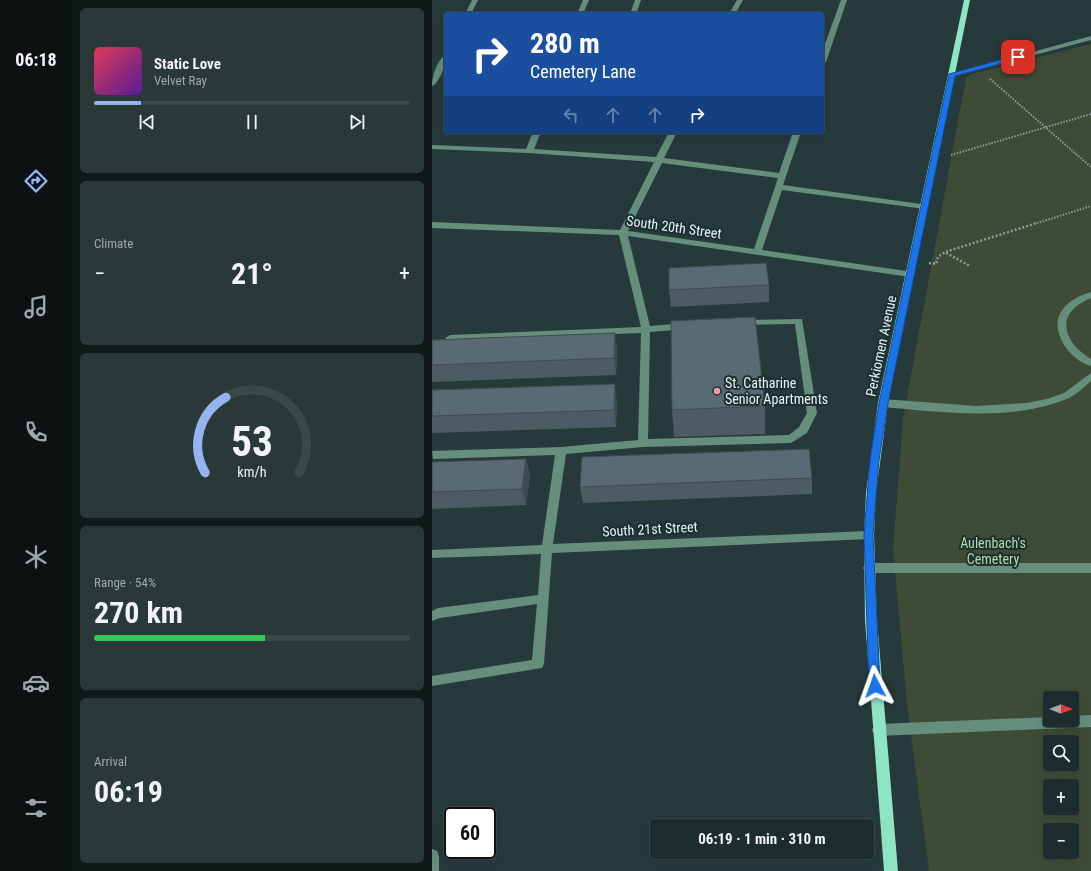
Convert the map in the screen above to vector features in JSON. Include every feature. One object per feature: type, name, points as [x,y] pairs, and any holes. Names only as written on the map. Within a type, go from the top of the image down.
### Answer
[{"type":"main road","name":"Perkiomen Avenue","points":[[891,871],[878,730],[871,620],[868,535],[875,460],[883,403],[936,155],[967,0]]},
{"type":"street","points":[[469,12],[475,0]]},
{"type":"street","points":[[581,12],[586,0]]},
{"type":"street","points":[[634,12],[638,0]]},
{"type":"street","points":[[733,12],[740,0]]},
{"type":"street","points":[[824,56],[844,0]]},
{"type":"street","points":[[952,74],[1091,38]]},
{"type":"street","points":[[432,84],[444,61]]},
{"type":"street","points":[[530,151],[536,134]]},
{"type":"street","points":[[643,444],[646,328],[624,233],[672,134]]},
{"type":"street","points":[[757,252],[781,176],[796,134]]},
{"type":"street","points":[[432,147],[530,151],[659,160],[781,176]]},
{"type":"street","points":[[778,187],[925,207]]},
{"type":"street","name":"South 20th Street","points":[[432,225],[624,233],[910,274]]},
{"type":"street","points":[[1091,295],[1071,304],[1064,314],[1061,325],[1064,337],[1072,349],[1091,363]]},
{"type":"street","points":[[434,455],[561,451],[643,444],[791,439],[803,430],[812,413],[799,321],[730,324]]},
{"type":"street","points":[[450,338],[614,332],[646,328],[692,326]]},
{"type":"street","points":[[883,403],[920,407],[1005,409],[1041,403],[1068,394],[1091,376]]},
{"type":"street","points":[[432,681],[538,664],[547,549],[561,451]]},
{"type":"street","name":"South 21st Street","points":[[432,554],[868,535]]},
{"type":"street","points":[[869,568],[1091,568]]},
{"type":"street","points":[[432,616],[438,613],[542,599]]},
{"type":"street","points":[[878,730],[1091,721]]},
{"type":"street","points":[[432,856],[432,871]]},
{"type":"path","points":[[985,74],[1091,167]]},
{"type":"path","points":[[936,155],[956,155],[1091,114]]},
{"type":"path","points":[[913,261],[936,264],[938,257],[945,252],[1091,206]]},
{"type":"path","points":[[945,252],[970,266]]},
{"type":"green space","name":"Aulenbach's Cemetery","points":[[1091,44],[1091,871],[929,871],[908,713],[893,550],[903,419],[966,78],[972,74]]},
{"type":"building","points":[[766,263],[769,285],[669,290],[669,268]]},
{"type":"building","name":"St. Catharine Senior Apartments","points":[[755,317],[765,406],[672,410],[671,321]]},
{"type":"building","points":[[615,333],[614,358],[432,365],[432,340]]},
{"type":"building","points":[[615,384],[614,410],[432,416],[432,390]]},
{"type":"building","points":[[809,449],[812,478],[580,487],[582,457]]},
{"type":"building","points":[[526,459],[522,489],[432,492],[432,462]]},
{"type":"place","name":"St. Catharine Senior Apartments","points":[[717,391]]},
{"type":"route","points":[[875,686],[868,535],[875,460],[883,403],[952,74],[1018,57]]}]
